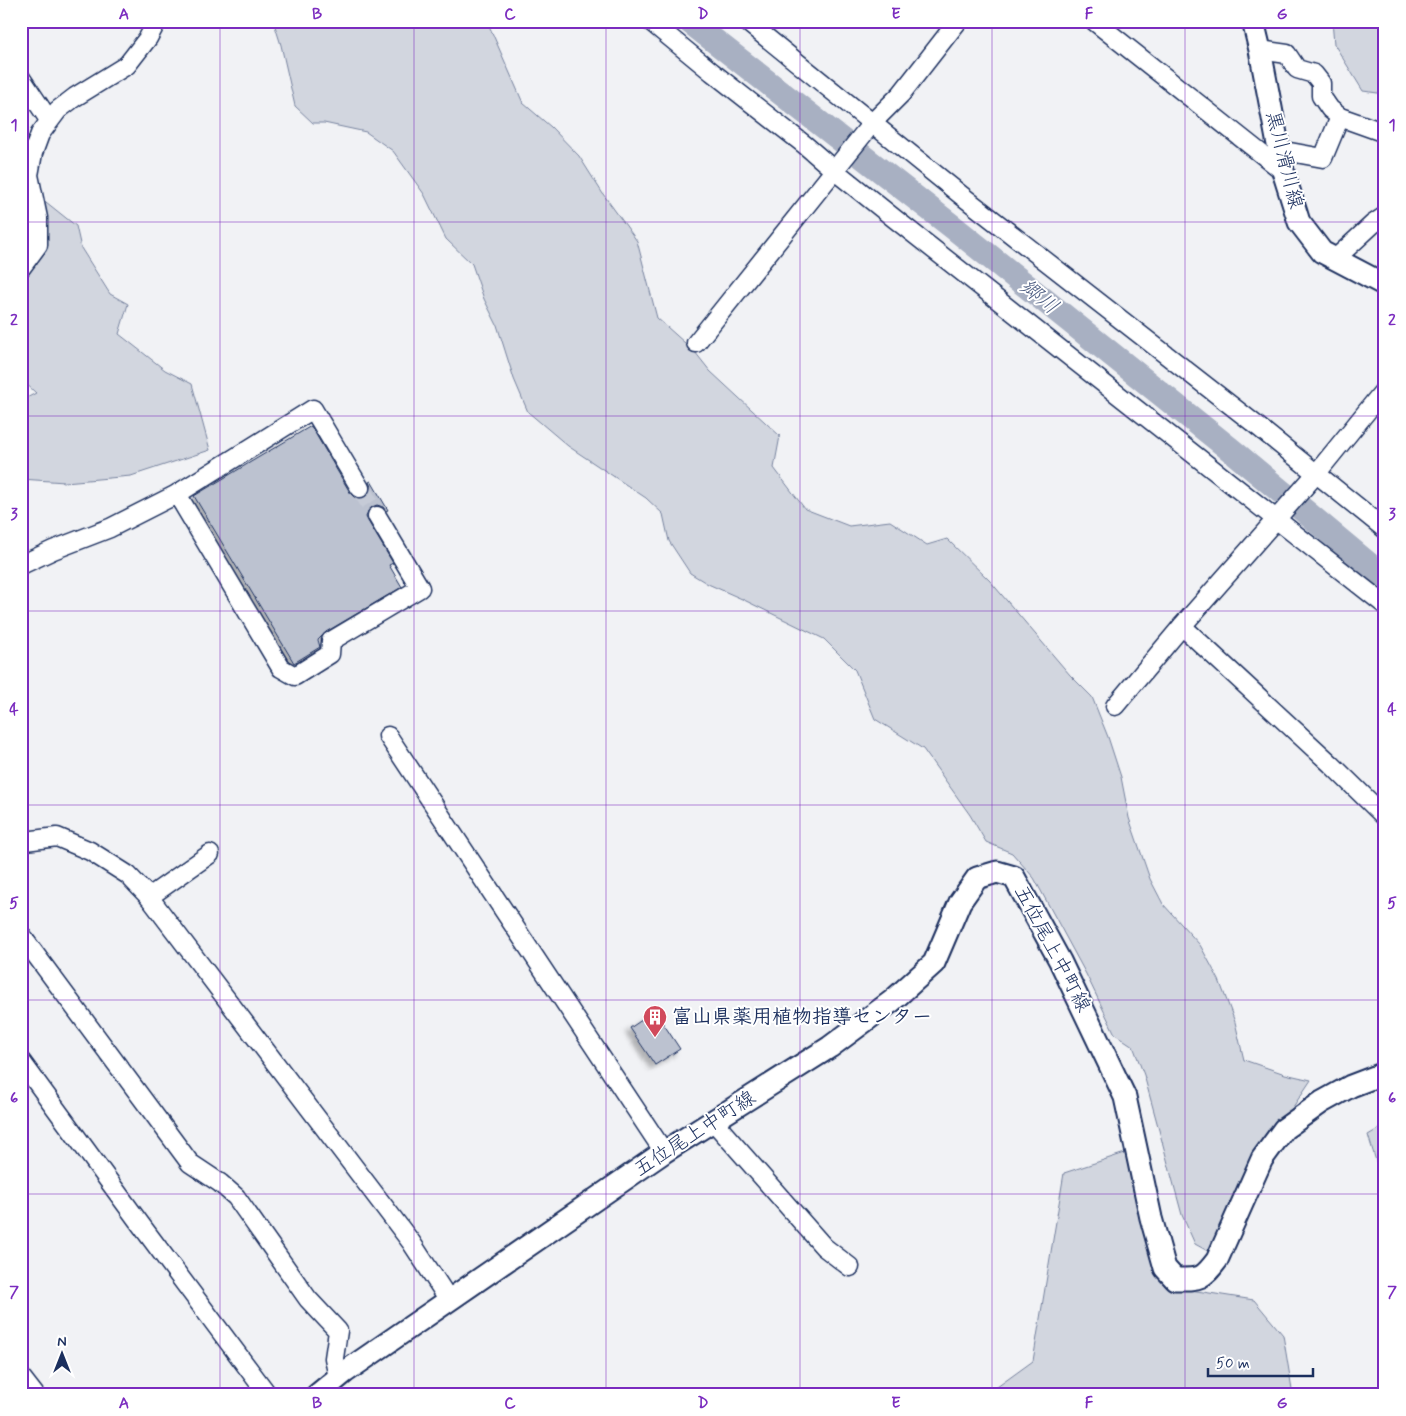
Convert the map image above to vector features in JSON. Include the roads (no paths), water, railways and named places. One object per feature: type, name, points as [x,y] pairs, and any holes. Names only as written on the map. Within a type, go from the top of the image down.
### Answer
[{"type":"main road","name":"黒川滑川線","points":[[1253,21],[1281,160],[1299,222],[1322,252],[1385,285]]},
{"type":"main road","name":"五位尾上中町線","points":[[317,1395],[338,1378],[449,1300],[664,1152],[830,1047],[892,1001],[934,963],[960,902],[977,878],[996,872],[1014,877],[1026,896],[1060,961],[1125,1097],[1151,1218],[1165,1268],[1175,1279],[1198,1279],[1207,1274],[1217,1260],[1262,1159],[1284,1129],[1322,1102],[1351,1086],[1385,1073]]},
{"type":"street","points":[[21,268],[38,245],[38,218],[29,175],[33,153],[40,134],[58,110],[75,97],[127,65],[148,38],[157,21]]},
{"type":"street","points":[[650,21],[835,171],[1385,605]]},
{"type":"street","points":[[746,21],[983,212],[1251,420],[1385,529]]},
{"type":"street","points":[[696,343],[873,122],[901,94],[958,21]]},
{"type":"street","points":[[1094,21],[1281,160],[1323,158],[1340,117]]},
{"type":"street","points":[[1260,50],[1287,54],[1297,68],[1314,74],[1321,83],[1321,96],[1330,109],[1340,117],[1385,133]]},
{"type":"street","points":[[21,78],[49,120]]},
{"type":"street","points":[[1335,259],[1373,224],[1385,216]]},
{"type":"street","points":[[1115,706],[1182,626],[1316,474],[1385,389]]},
{"type":"street","points":[[21,565],[52,550],[110,528],[178,494],[314,409],[360,488]]},
{"type":"street","points":[[178,494],[281,668],[295,676],[330,654],[331,641],[420,588],[377,516]]},
{"type":"street","points":[[1182,626],[1331,764],[1385,817]]},
{"type":"street","points":[[388,736],[664,1152]]},
{"type":"street","points":[[21,843],[57,837],[90,851],[128,875],[149,897],[411,1242],[449,1300]]},
{"type":"street","points":[[149,897],[210,854]]},
{"type":"street","points":[[21,934],[190,1163],[220,1183],[236,1197],[308,1299],[338,1331],[334,1358],[338,1378]]},
{"type":"street","points":[[24,1072],[268,1395]]},
{"type":"street","points":[[713,1121],[824,1247],[850,1267]]},
{"type":"street","points":[[21,1377],[35,1395]]},
{"type":"waterway","name":"郷川","points":[[689,21],[953,227],[1231,450],[1385,578]]},
{"type":"tunnel","points":[[360,488],[377,516]]},
{"type":"place","name":"富山県薬用植物指導センター","points":[[655,1038]]}]
